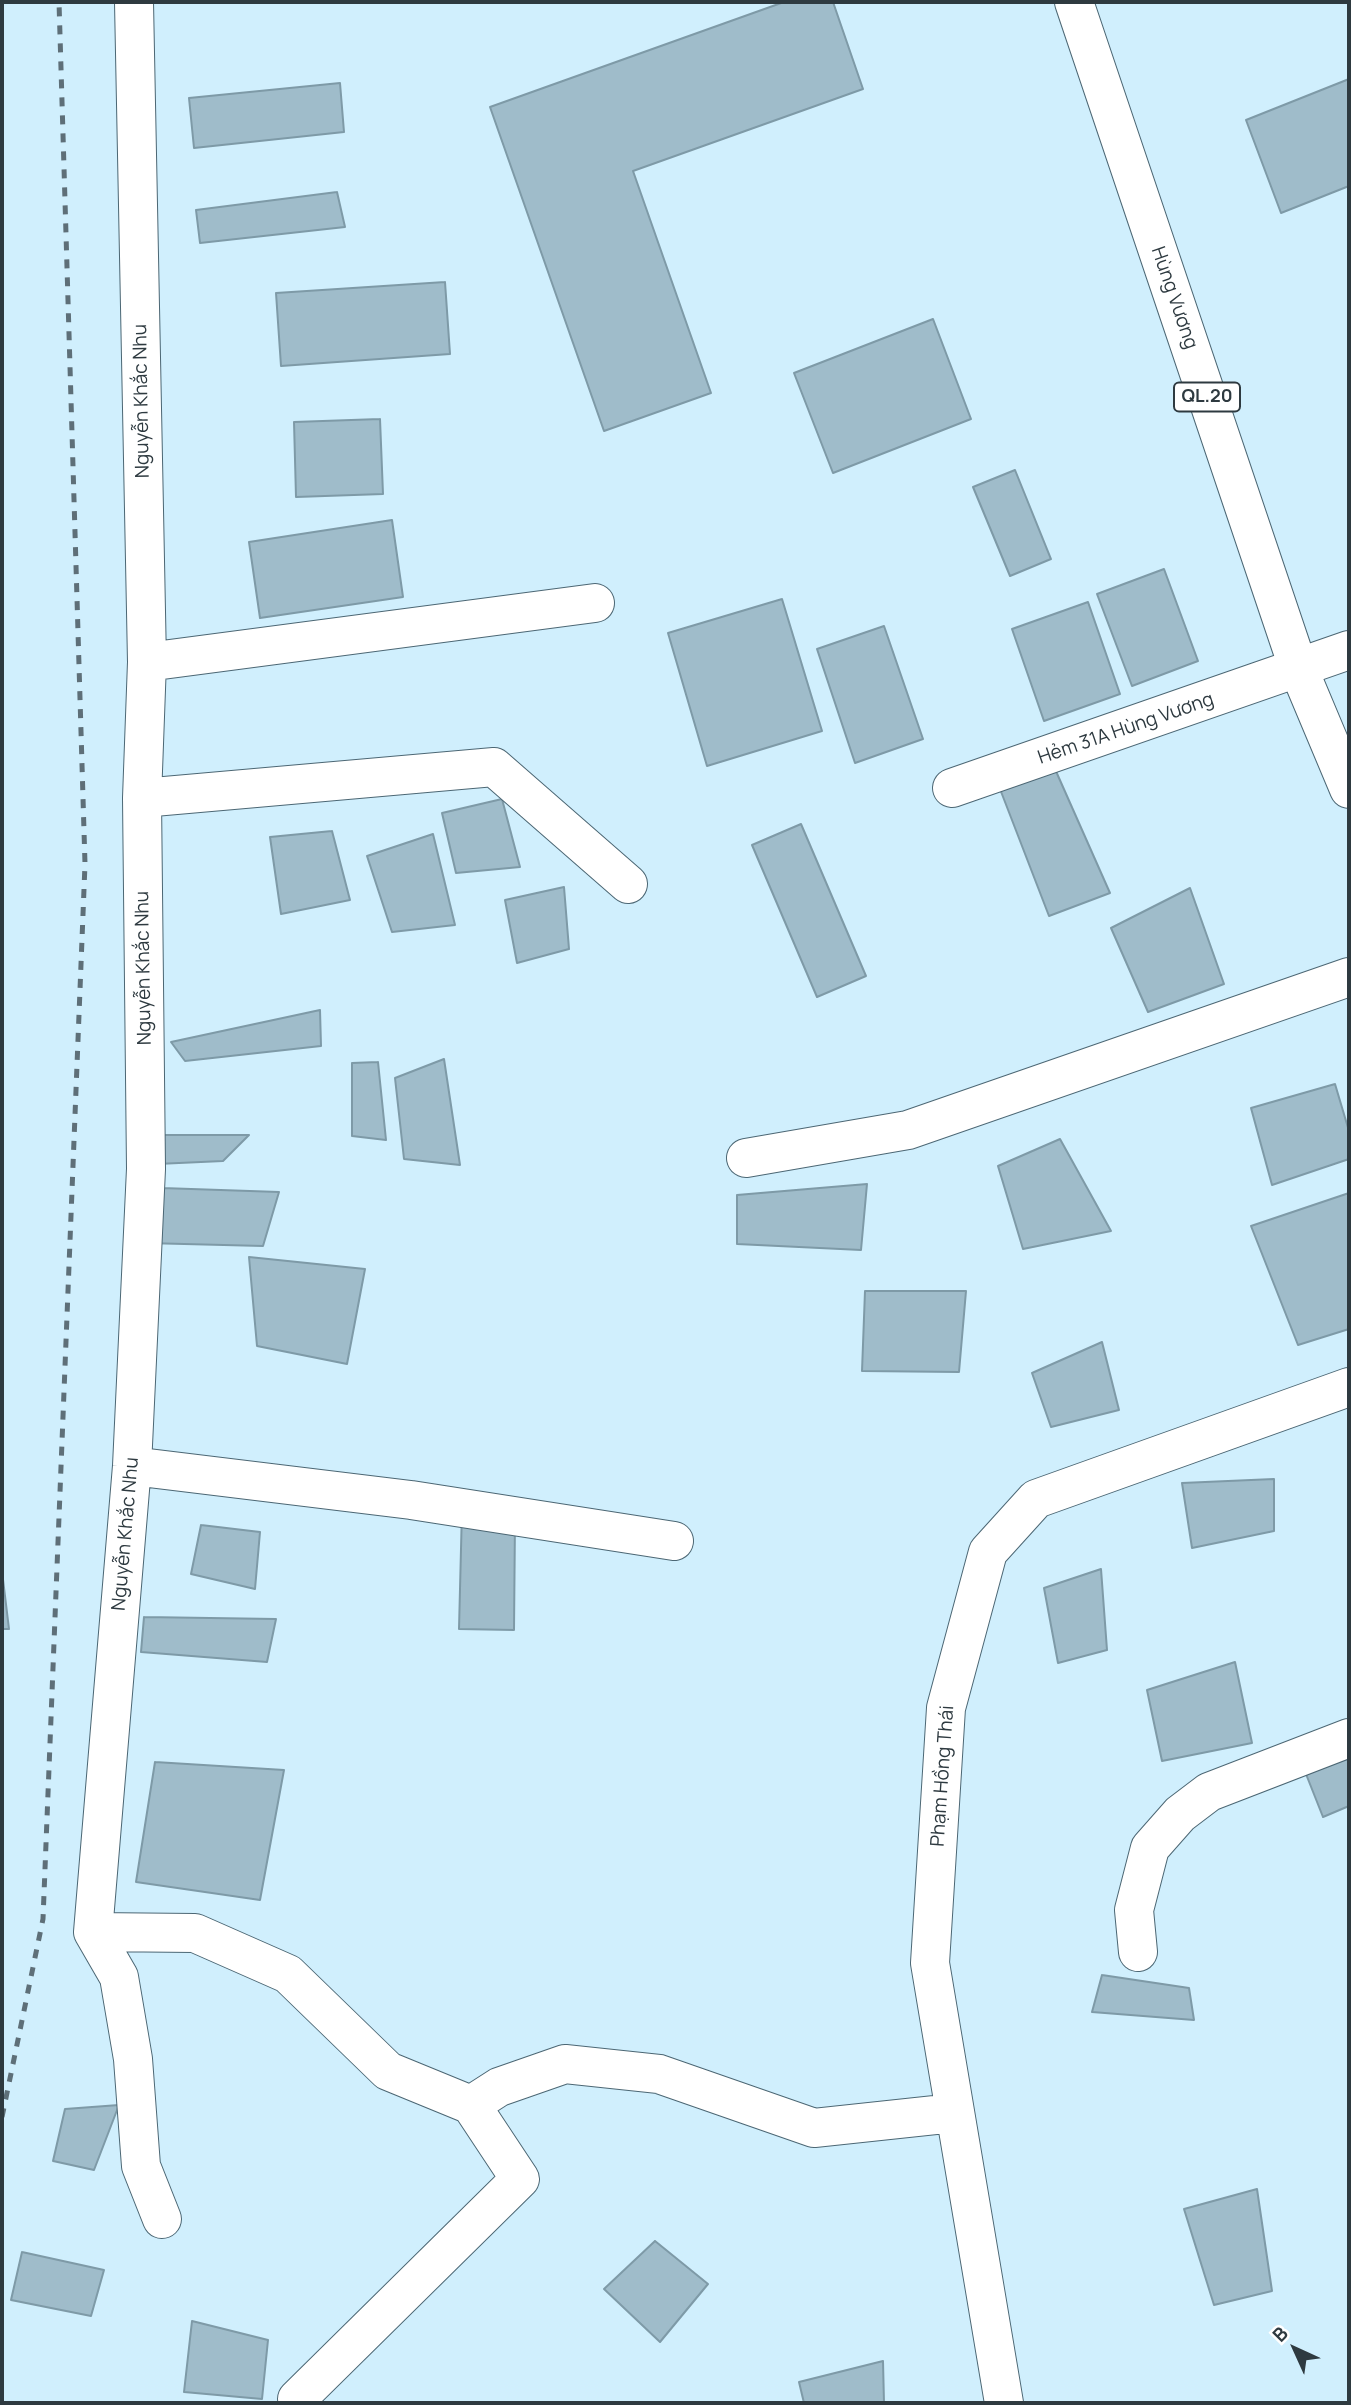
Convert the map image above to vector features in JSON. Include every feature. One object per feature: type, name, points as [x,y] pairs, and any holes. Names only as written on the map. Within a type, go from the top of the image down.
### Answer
[{"type":"main road","name":"Nguyễn Khắc Nhu","points":[[93,1932],[132,1466],[146,1169],[142,798],[147,662],[134,2]]},
{"type":"main road","name":"Hùng Vương","points":[[1074,2],[1299,670],[1349,789]]},
{"type":"main road","points":[[147,662],[595,603]]},
{"type":"main road","name":"Hẻm 31A Hùng Vương","points":[[952,788],[1299,670],[1349,650]]},
{"type":"main road","points":[[142,798],[494,767],[628,884]]},
{"type":"main road","points":[[747,1158],[908,1130],[1349,977]]},
{"type":"main road","name":"Phạm Hồng Thái","points":[[1004,2403],[930,1963],[946,1707],[988,1552],[1036,1499],[1349,1387]]},
{"type":"main road","points":[[132,1466],[411,1500],[674,1541]]},
{"type":"main road","points":[[1138,1952],[1134,1910],[1150,1848],[1180,1814],[1209,1792],[1349,1738]]},
{"type":"main road","points":[[93,1932],[195,1933],[288,1974],[388,2071],[471,2105],[520,2179],[297,2399]]},
{"type":"main road","points":[[93,1932],[119,1977],[133,2059],[141,2166],[162,2219]]},
{"type":"main road","points":[[471,2105],[499,2087],[565,2064],[659,2074],[814,2128],[954,2113]]},
{"type":"building","points":[[784,2],[833,2],[863,89],[633,171],[711,393],[604,431],[490,107]]},
{"type":"building","points":[[1349,79],[1349,186],[1281,213],[1246,120]]},
{"type":"building","points":[[340,83],[344,132],[194,148],[189,98]]},
{"type":"building","points":[[337,192],[345,227],[200,243],[196,210]]},
{"type":"building","points":[[445,282],[450,354],[281,366],[276,293]]},
{"type":"building","points":[[933,319],[971,419],[833,473],[794,373]]},
{"type":"building","points":[[380,419],[383,494],[296,497],[294,422]]},
{"type":"building","points":[[1015,470],[1051,559],[1010,576],[973,487]]},
{"type":"building","points":[[392,520],[403,597],[260,618],[249,542]]},
{"type":"building","points":[[1164,569],[1198,661],[1132,686],[1097,594]]},
{"type":"building","points":[[782,599],[822,731],[707,766],[668,633]]},
{"type":"building","points":[[1088,602],[1120,694],[1044,721],[1012,629]]},
{"type":"building","points":[[884,626],[923,739],[855,763],[817,649]]},
{"type":"building","points":[[1055,769],[1110,893],[1049,916],[1000,789]]},
{"type":"building","points":[[502,799],[520,867],[456,873],[442,813]]},
{"type":"building","points":[[801,824],[866,976],[817,997],[752,845]]},
{"type":"building","points":[[332,831],[350,900],[281,914],[270,837]]},
{"type":"building","points":[[433,834],[455,925],[392,932],[367,856]]},
{"type":"building","points":[[564,887],[569,949],[517,963],[505,900]]},
{"type":"building","points":[[1190,888],[1224,984],[1148,1012],[1111,928]]},
{"type":"building","points":[[320,1010],[321,1046],[185,1061],[171,1042]]},
{"type":"building","points":[[444,1059],[460,1165],[404,1159],[395,1078]]},
{"type":"building","points":[[378,1062],[386,1140],[352,1136],[352,1063]]},
{"type":"building","points":[[1335,1084],[1349,1131],[1349,1159],[1272,1185],[1251,1108]]},
{"type":"building","points":[[161,1135],[249,1135],[223,1161],[157,1164]]},
{"type":"building","points":[[1060,1139],[1111,1231],[1023,1249],[998,1166]]},
{"type":"building","points":[[867,1184],[861,1250],[737,1244],[737,1195]]},
{"type":"building","points":[[162,1188],[279,1192],[263,1246],[145,1243]]},
{"type":"building","points":[[1349,1193],[1349,1329],[1298,1345],[1251,1226]]},
{"type":"building","points":[[249,1257],[365,1269],[347,1364],[257,1346]]},
{"type":"building","points":[[865,1291],[966,1291],[959,1372],[862,1371]]},
{"type":"building","points":[[1102,1342],[1119,1410],[1051,1427],[1032,1373]]},
{"type":"building","points":[[1274,1479],[1274,1531],[1192,1548],[1182,1483]]},
{"type":"building","points":[[462,1509],[515,1519],[514,1630],[459,1629]]},
{"type":"building","points":[[201,1525],[260,1532],[255,1589],[191,1574]]},
{"type":"building","points":[[1101,1569],[1107,1650],[1058,1663],[1044,1588]]},
{"type":"building","points":[[2,1571],[9,1629],[2,1629]]},
{"type":"building","points":[[144,1617],[276,1619],[267,1662],[141,1652]]},
{"type":"building","points":[[1235,1662],[1252,1743],[1162,1761],[1147,1690]]},
{"type":"building","points":[[1349,1752],[1349,1806],[1323,1817],[1304,1769]]},
{"type":"building","points":[[155,1762],[284,1770],[260,1900],[136,1882]]},
{"type":"building","points":[[1102,1975],[1189,1988],[1194,2020],[1092,2012]]},
{"type":"building","points":[[119,2105],[94,2170],[53,2161],[65,2109]]},
{"type":"building","points":[[1257,2189],[1272,2291],[1214,2305],[1184,2209]]},
{"type":"building","points":[[655,2241],[708,2284],[660,2342],[604,2289]]},
{"type":"building","points":[[22,2252],[104,2270],[91,2316],[11,2300]]},
{"type":"building","points":[[192,2321],[268,2340],[262,2399],[184,2392]]},
{"type":"building","points":[[883,2361],[884,2403],[804,2403],[799,2382]]},
{"type":"railway","points":[[2,2117],[43,1919],[85,864],[59,2]]}]
